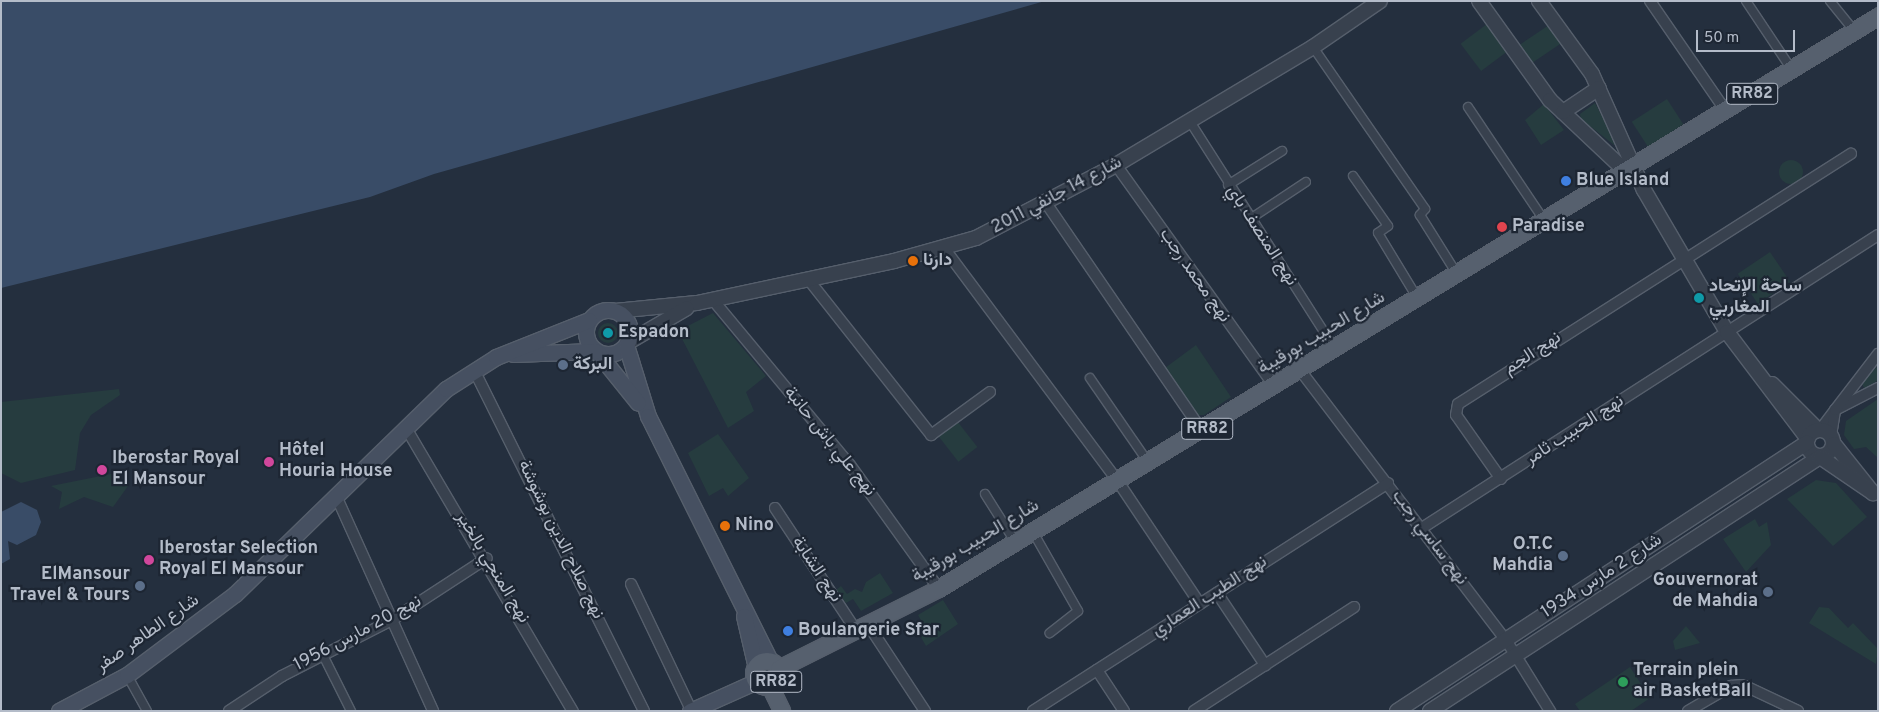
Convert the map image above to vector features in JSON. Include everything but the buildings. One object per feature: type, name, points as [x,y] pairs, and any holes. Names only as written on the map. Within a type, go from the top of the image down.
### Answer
[{"type":"main road","name":"شارع الحبيب بورقيبة","points":[[690,711],[766,673],[863,629],[939,589],[1117,480],[1203,432],[1274,386],[1418,299],[1630,166],[1726,111],[1878,16]]},
{"type":"main road","points":[[648,416],[586,337],[589,320],[603,310],[615,311],[628,324],[626,344],[648,416],[741,602],[766,673],[782,711]]},
{"type":"main road","name":"شارع الطاهر صفر","points":[[60,711],[127,675],[235,594],[337,498],[446,389],[496,357],[589,320]]},
{"type":"main road","points":[[596,351],[610,354],[626,344]]},
{"type":"main road","name":"شارع الطاهر صفر","points":[[496,357],[541,350],[596,351]]},
{"type":"street","name":"شارع 14 جانفي 2011","points":[[615,311],[713,300],[944,248],[1009,224],[1116,165],[1313,47],[1380,1]]},
{"type":"street","points":[[1479,1],[1563,112],[1630,166]]},
{"type":"street","points":[[1540,1],[1599,88],[1630,166],[1727,332],[1767,382],[1787,395],[1820,437],[1875,495]]},
{"type":"street","points":[[1650,1],[1726,111]]},
{"type":"street","points":[[1746,1],[1792,70]]},
{"type":"street","points":[[1830,1],[1854,32]]},
{"type":"street","points":[[1313,47],[1425,209],[1420,215],[1458,274]]},
{"type":"street","points":[[1563,112],[1599,88]]},
{"type":"street","points":[[1468,107],[1544,220]]},
{"type":"street","name":"نهج المنصف باي","points":[[1190,120],[1228,186],[1335,349]]},
{"type":"street","points":[[1228,186],[1282,151]]},
{"type":"street","name":"نهج الجم","points":[[1501,479],[1456,415],[1458,404],[1684,256],[1852,154]]},
{"type":"street","name":"نهج محمد رجب","points":[[1116,165],[1274,386]]},
{"type":"street","points":[[1353,176],[1388,226],[1378,233],[1418,299]]},
{"type":"street","points":[[1250,218],[1306,182]]},
{"type":"street","points":[[1046,203],[1203,432]]},
{"type":"street","name":"نهج الحبيب ثامر","points":[[1422,528],[1878,236]]},
{"type":"street","points":[[944,248],[1117,480],[1200,604]]},
{"type":"street","points":[[808,279],[931,435],[990,392]]},
{"type":"street","name":"نهج علي باش حانبة","points":[[713,300],[850,465],[939,589]]},
{"type":"street","name":"شارع 14 جانفي 2011","points":[[626,344],[697,303]]},
{"type":"street","points":[[1875,495],[1820,457],[1812,454],[1835,410],[1878,354]]},
{"type":"street","name":"نهج صلاح الدين بوشوشة","points":[[474,370],[644,711]]},
{"type":"street","name":"نهج ساسي رجب","points":[[1300,370],[1506,640],[1550,711]]},
{"type":"street","points":[[1090,378],[1148,462]]},
{"type":"street","points":[[1835,410],[1878,388]]},
{"type":"street","name":"نهج المنجي بالخير","points":[[406,428],[487,558],[573,711]]},
{"type":"street","name":"شارع 2 مارس 1934","points":[[1397,711],[1820,437]]},
{"type":"street","name":"شارع 2 مارس 1934","points":[[1430,711],[1820,457]]},
{"type":"street","points":[[1769,469],[1779,483]]},
{"type":"street","name":"نهج الطيب العماري","points":[[1033,711],[1388,484]]},
{"type":"street","points":[[985,494],[1016,543]]},
{"type":"street","points":[[337,498],[433,711]]},
{"type":"street","points":[[1716,503],[1727,518]]},
{"type":"street","name":"نهج الشابة","points":[[775,508],[925,711]]},
{"type":"street","points":[[1033,532],[1078,611],[1050,633]]},
{"type":"street","name":"نهج 20 مارس 1956","points":[[229,711],[322,653],[392,620],[487,558]]},
{"type":"street","points":[[630,584],[690,711]]},
{"type":"street","points":[[1217,593],[1265,665]]},
{"type":"street","points":[[1194,711],[1354,607]]},
{"type":"street","points":[[322,653],[351,711]]},
{"type":"street","points":[[1097,670],[1124,711]]},
{"type":"street","points":[[127,675],[147,711]]},
{"type":"street","points":[[1688,711],[1731,686],[1743,685],[1798,711]]},
{"type":"green space","points":[[1487,24],[1507,51],[1481,71],[1461,44]]},
{"type":"green space","points":[[1549,25],[1561,43],[1530,64],[1517,46]]},
{"type":"green space","points":[[1667,99],[1683,124],[1648,147],[1632,122]]},
{"type":"green space","points":[[1595,103],[1616,143],[1614,145],[1581,119],[1580,114]]},
{"type":"green space","points":[[1544,104],[1564,130],[1541,145],[1525,120]]},
{"type":"green space","points":[[1791,160],[1799,164],[1803,172],[1799,180],[1791,184],[1783,180],[1779,172],[1783,164]]},
{"type":"green space","points":[[1770,252],[1790,282],[1758,304],[1738,274]]},
{"type":"green space","points":[[713,313],[766,376],[746,392],[754,411],[728,428],[678,331]]},
{"type":"green space","points":[[608,323],[615,326],[618,333],[615,340],[608,343],[601,340],[598,333],[601,326]]},
{"type":"green space","points":[[1196,345],[1231,397],[1204,415],[1198,415],[1165,368]]},
{"type":"green space","points":[[1878,366],[1878,380],[1865,389],[1861,383]]},
{"type":"green space","points":[[119,389],[120,395],[91,415],[80,433],[75,470],[21,483],[1,473],[1,402]]},
{"type":"green space","points":[[1878,399],[1878,458],[1866,447],[1854,449],[1844,435],[1846,421]]},
{"type":"green space","points":[[957,421],[977,447],[958,462],[938,436]]},
{"type":"green space","points":[[718,434],[749,478],[728,496],[723,488],[709,496],[688,453]]},
{"type":"green space","points":[[116,473],[128,486],[113,507],[84,497],[59,509],[62,492],[51,486]]},
{"type":"green space","points":[[1816,480],[1836,483],[1867,517],[1833,546],[1787,499]]},
{"type":"green space","points":[[1755,519],[1759,527],[1767,522],[1771,545],[1746,572],[1723,539]]},
{"type":"green space","points":[[880,573],[893,593],[861,611],[853,599],[846,603],[836,590],[841,586],[847,594],[855,589],[862,592],[866,582]]},
{"type":"green space","points":[[943,600],[958,624],[926,646],[919,634],[926,629],[918,615]]},
{"type":"green space","points":[[1819,607],[1829,608],[1848,628],[1853,623],[1878,649],[1876,664],[1809,623]]},
{"type":"green space","points":[[1686,626],[1700,643],[1675,650],[1673,641]]},
{"type":"green space","name":"Terrain plein air BasketBall","points":[[1630,667],[1650,698],[1631,711],[1580,711],[1575,704]]},
{"type":"water","points":[[1,1],[1045,1],[434,174],[370,197],[1,288]]},
{"type":"water","points":[[21,502],[37,510],[41,522],[36,535],[17,545],[8,541],[10,559],[1,564],[1,512]]},
{"type":"place","name":"Blue Island","points":[[1566,181]]},
{"type":"place","name":"Paradise","points":[[1502,227]]},
{"type":"place","name":"دارنا","points":[[913,261]]},
{"type":"place","name":"ساحة الإتحاد المغاربي","points":[[1699,298]]},
{"type":"place","name":"Espadon","points":[[608,333]]},
{"type":"place","name":"البركة","points":[[563,365]]},
{"type":"place","name":"Hôtel Houria House","points":[[269,462]]},
{"type":"place","name":"Iberostar Royal El Mansour","points":[[102,470]]},
{"type":"place","name":"Nino","points":[[725,526]]},
{"type":"place","name":"O.T.C Mahdia","points":[[1563,556]]},
{"type":"place","name":"Iberostar Selection Royal El Mansour","points":[[149,560]]},
{"type":"place","name":"ElMansour Travel & Tours","points":[[140,586]]},
{"type":"place","name":"Gouvernorat de Mahdia","points":[[1768,592]]},
{"type":"place","name":"Boulangerie Sfar","points":[[788,631]]},
{"type":"place","name":"Terrain plein air BasketBall","points":[[1623,682]]}]
